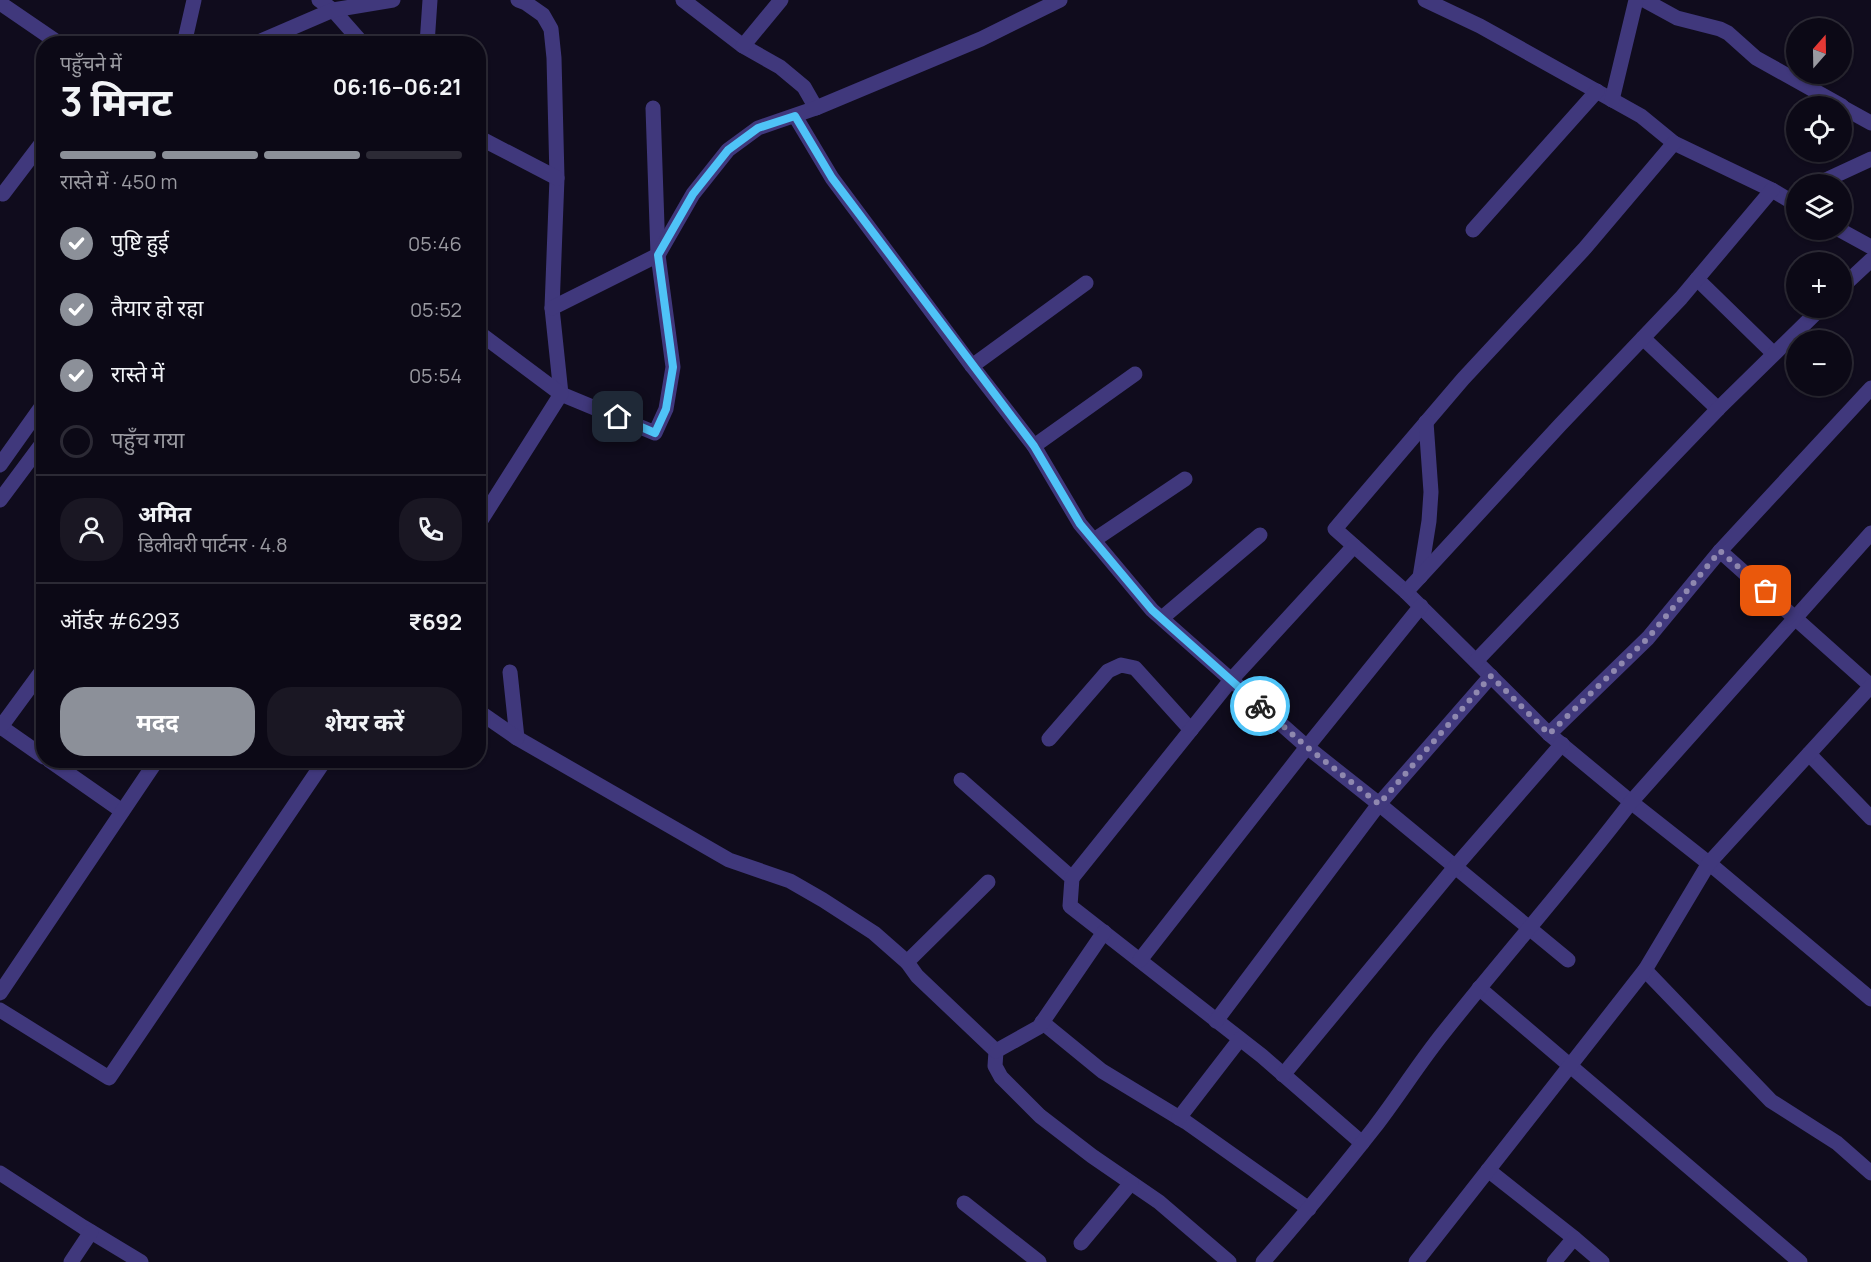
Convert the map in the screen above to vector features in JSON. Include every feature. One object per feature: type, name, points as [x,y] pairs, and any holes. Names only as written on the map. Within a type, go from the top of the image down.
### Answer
[{"type":"street","points":[[187,36],[194,0]]},
{"type":"street","points":[[320,0],[333,10],[356,36]]},
{"type":"street","points":[[273,36],[333,10],[393,0]]},
{"type":"street","points":[[428,36],[430,0]]},
{"type":"street","points":[[486,512],[561,394],[552,308],[556,178],[554,58],[551,29],[543,15],[518,0]]},
{"type":"street","points":[[683,0],[743,46],[780,67],[804,87],[816,108]]},
{"type":"street","points":[[743,46],[781,0]]},
{"type":"street","points":[[552,308],[658,255],[693,194],[728,150],[758,128],[816,108],[981,39],[1060,0]]},
{"type":"street","points":[[1425,0],[1480,26],[1641,116],[1674,143],[1786,196]]},
{"type":"street","points":[[1611,100],[1636,0]]},
{"type":"street","points":[[1644,0],[1677,18],[1728,33],[1756,58],[1823,96]]},
{"type":"street","points":[[0,3],[48,36]]},
{"type":"street","points":[[1473,230],[1597,91]]},
{"type":"street","points":[[486,338],[561,394],[655,433],[666,409],[673,367],[658,255],[653,108]]},
{"type":"street","points":[[1852,113],[1871,123]]},
{"type":"street","points":[[795,116],[832,178],[1034,446],[1080,524],[1152,610],[1307,747],[1568,960]]},
{"type":"street","points":[[486,141],[556,178]]},
{"type":"street","points":[[1674,143],[1585,248],[1463,379],[1335,529],[1421,606],[1549,734],[1709,863],[1871,999]]},
{"type":"street","points":[[1,195],[36,150]]},
{"type":"street","points":[[1839,174],[1871,159]]},
{"type":"street","points":[[1406,592],[1697,279],[1772,190]]},
{"type":"street","points":[[1852,237],[1871,247]]},
{"type":"street","points":[[1852,278],[1871,260]]},
{"type":"street","points":[[1697,279],[1773,353]]},
{"type":"street","points":[[972,366],[1086,283]]},
{"type":"street","points":[[1476,661],[1718,409],[1810,318]]},
{"type":"street","points":[[1643,338],[1718,409]]},
{"type":"street","points":[[1034,446],[1135,374]]},
{"type":"street","points":[[1549,734],[1648,638],[1720,551],[1871,388]]},
{"type":"street","points":[[0,465],[36,415]]},
{"type":"street","points":[[1419,578],[1429,521],[1431,492],[1426,422]]},
{"type":"street","points":[[0,500],[36,452]]},
{"type":"street","points":[[1094,540],[1185,479]]},
{"type":"street","points":[[1263,1262],[1362,1143],[1442,1034],[1596,848],[1631,802],[1871,533]]},
{"type":"street","points":[[1162,618],[1260,535]]},
{"type":"street","points":[[1354,546],[1231,680],[1072,878],[1070,906],[1240,1039],[1362,1143]]},
{"type":"street","points":[[1416,1262],[1645,970],[1709,863],[1871,686],[1720,551]]},
{"type":"street","points":[[1140,960],[1421,606]]},
{"type":"street","points":[[1049,739],[1108,671],[1121,665],[1136,668],[1191,729]]},
{"type":"street","points":[[510,672],[517,738]]},
{"type":"street","points":[[1216,1021],[1379,804],[1491,676]]},
{"type":"street","points":[[36,679],[0,728],[36,752]]},
{"type":"street","points":[[486,717],[517,738],[729,860],[790,881],[874,933],[907,962],[916,976],[996,1051]]},
{"type":"street","points":[[1283,1075],[1455,867],[1562,744]]},
{"type":"street","points":[[1809,754],[1871,818]]},
{"type":"street","points":[[60,768],[122,811]]},
{"type":"street","points":[[0,993],[152,768]]},
{"type":"street","points":[[0,1010],[109,1078],[320,768]]},
{"type":"street","points":[[961,780],[1072,878]]},
{"type":"street","points":[[907,962],[988,882]]},
{"type":"street","points":[[996,1051],[1039,1027],[1104,932]]},
{"type":"street","points":[[1645,970],[1771,1101],[1837,1143],[1871,1173]]},
{"type":"street","points":[[1479,988],[1800,1262]]},
{"type":"street","points":[[1042,1022],[1102,1071],[1179,1118],[1309,1209]]},
{"type":"street","points":[[1179,1118],[1240,1039]]},
{"type":"street","points":[[996,1051],[995,1066],[1010,1088],[1049,1122],[1159,1202],[1229,1262]]},
{"type":"street","points":[[1488,1170],[1602,1262]]},
{"type":"street","points":[[0,1173],[141,1262]]},
{"type":"street","points":[[1081,1244],[1131,1183]]},
{"type":"street","points":[[964,1203],[1039,1262]]},
{"type":"street","points":[[71,1262],[91,1232]]},
{"type":"street","points":[[1554,1262],[1574,1238]]},
{"type":"way so far","points":[[1260,706],[1379,804],[1491,676],[1549,734],[1648,638],[1720,551],[1766,591]]},
{"type":"route","points":[[618,417],[655,433],[666,409],[673,367],[658,255],[693,194],[728,150],[758,128],[795,116],[832,178],[1034,446],[1080,524],[1152,610],[1260,706]]}]
